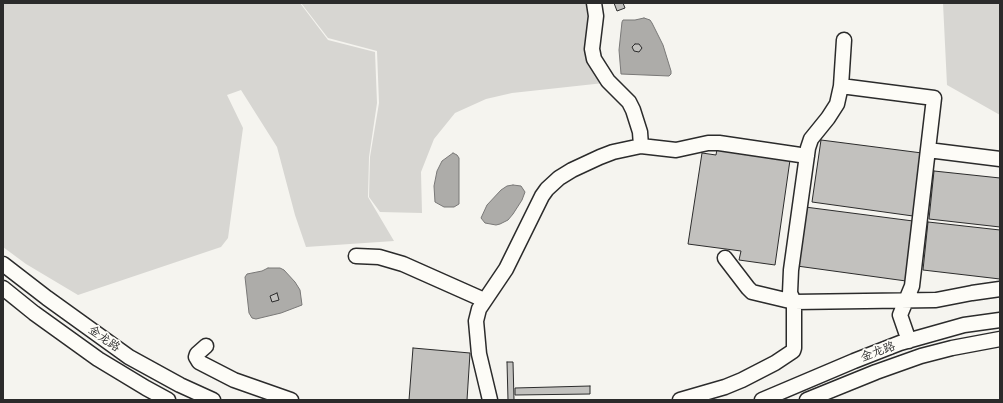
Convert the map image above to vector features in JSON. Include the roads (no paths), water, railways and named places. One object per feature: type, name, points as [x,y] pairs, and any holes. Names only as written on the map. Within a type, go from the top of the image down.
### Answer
[{"type":"street","points":[[594,3],[596,16],[592,49],[594,59],[608,81],[629,102],[634,110],[640,132],[641,146]]},
{"type":"street","points":[[680,400],[725,387],[742,380],[790,354],[794,348],[794,302],[790,293],[791,270],[807,156],[811,139],[838,104],[841,86],[844,40]]},
{"type":"street","points":[[841,86],[934,98],[912,286],[900,315],[909,341]]},
{"type":"street","points":[[490,400],[479,354],[476,327],[479,309],[506,269],[539,202],[552,184],[572,170],[600,157],[613,152],[641,146],[676,150],[708,143],[719,143],[807,156]]},
{"type":"street","points":[[928,150],[1000,159]]},
{"type":"street","points":[[356,256],[379,257],[403,264],[484,300]]},
{"type":"street","points":[[725,258],[752,292],[758,295],[794,302],[936,300],[1000,289]]},
{"type":"street","name":"金龙路","points":[[3,264],[76,320],[129,357],[167,378],[213,400]]},
{"type":"street","name":"金龙路","points":[[3,288],[81,348],[120,373],[168,400]]},
{"type":"street","name":"金龙路","points":[[762,400],[854,361],[909,341],[964,325],[1000,320]]},
{"type":"street","name":"金龙路","points":[[807,400],[876,372],[921,356],[952,348],[1000,339]]},
{"type":"street","points":[[206,346],[196,354],[199,362],[234,380],[291,400]]}]
